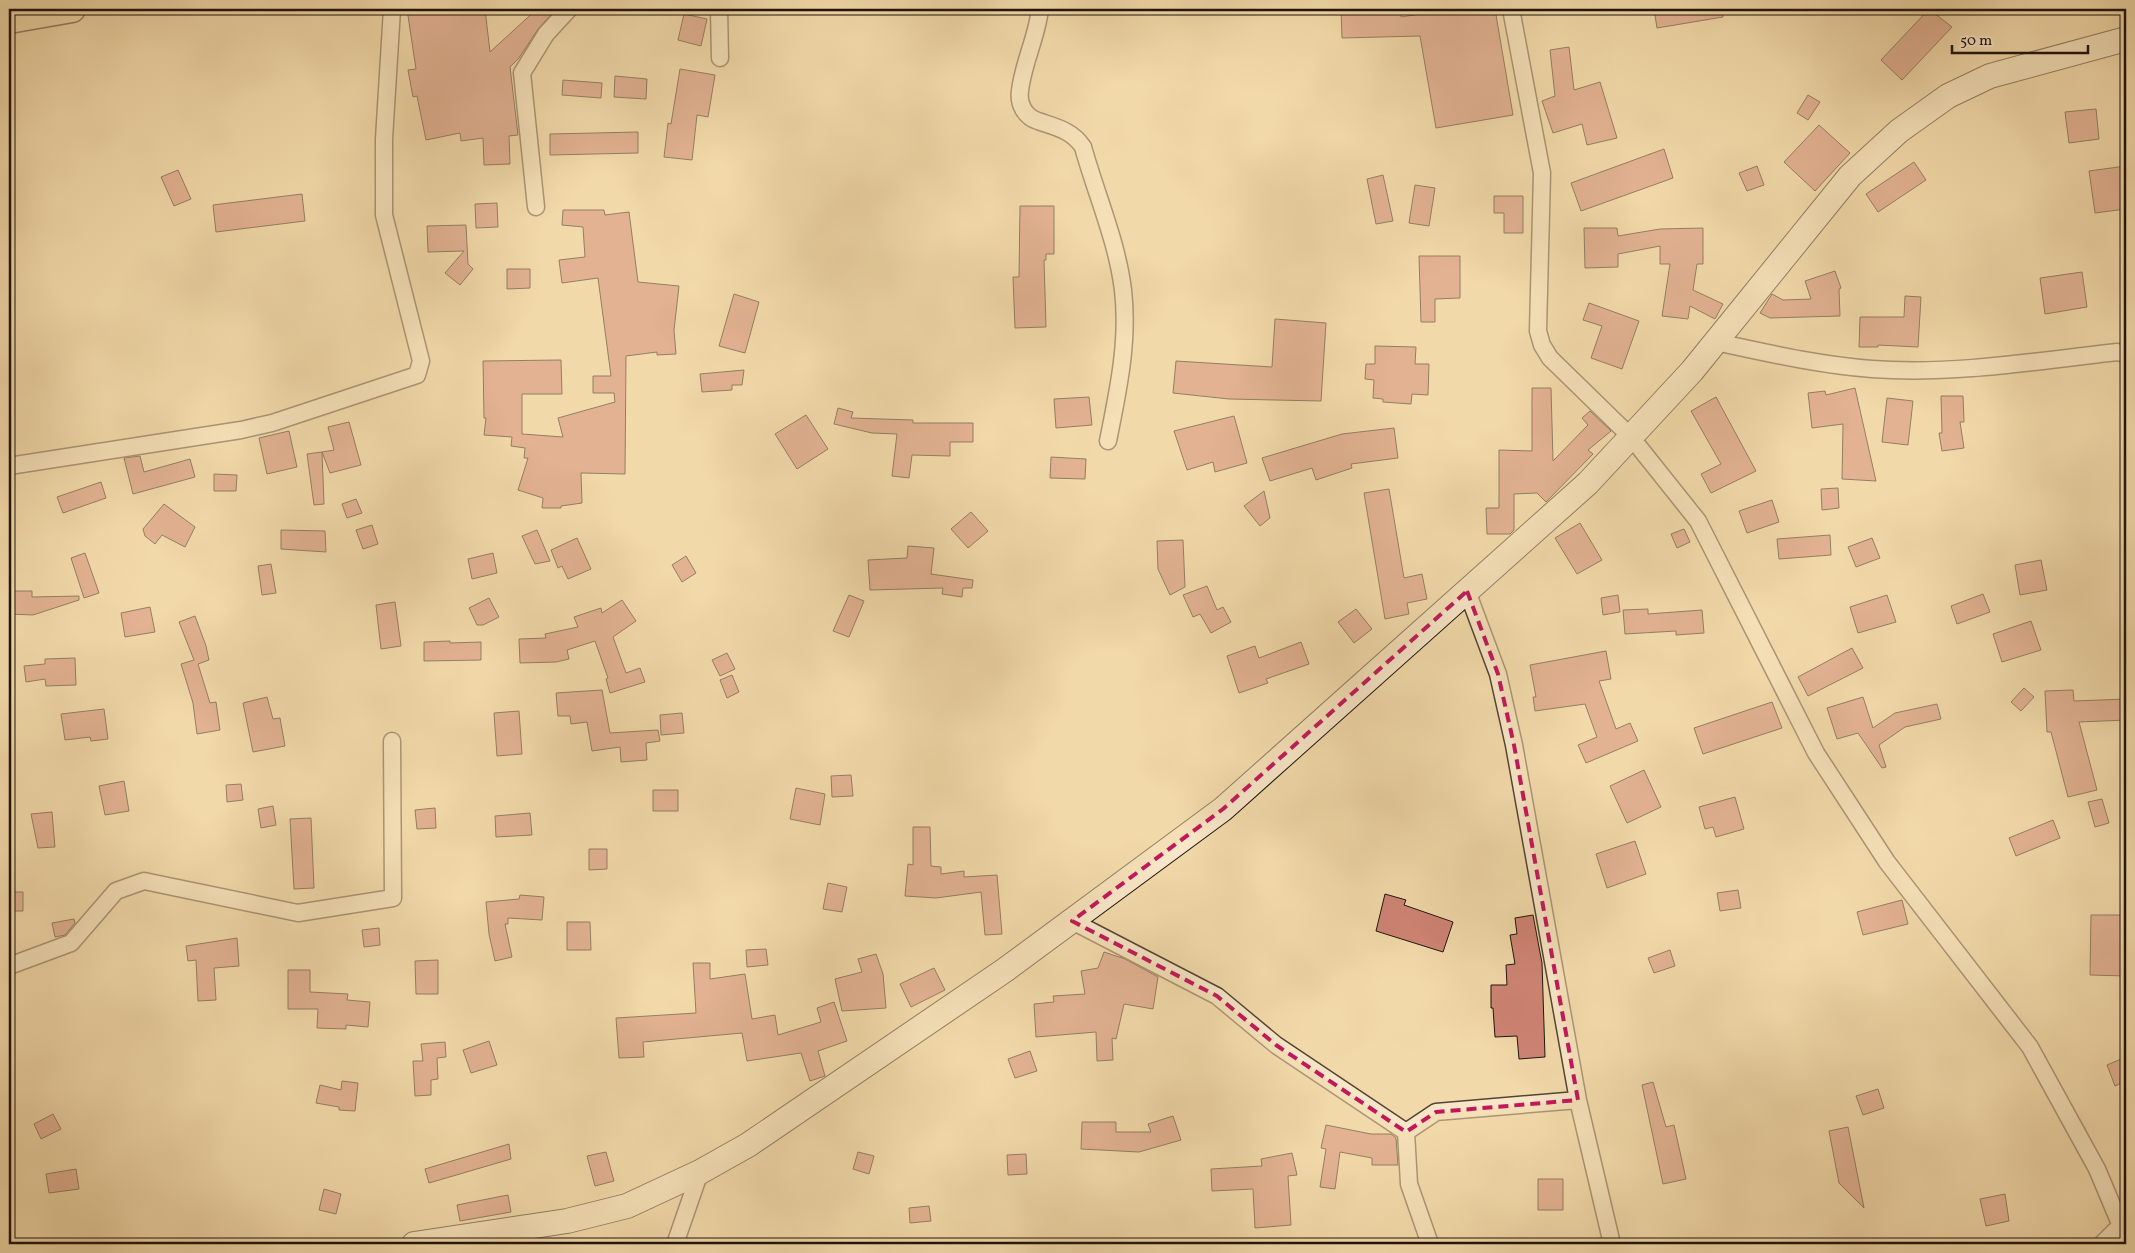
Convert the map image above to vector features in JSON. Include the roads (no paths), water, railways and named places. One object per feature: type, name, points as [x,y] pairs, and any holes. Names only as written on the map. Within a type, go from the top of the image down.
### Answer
[{"type":"main road","points":[[9,20],[72,9]]},
{"type":"street","points":[[9,466],[256,426],[418,375],[421,361],[384,215],[384,139],[392,9]]},
{"type":"street","points":[[536,207],[522,73],[546,34],[570,9]]},
{"type":"street","points":[[718,9],[720,58]]},
{"type":"street","points":[[1040,9],[1038,26],[1020,92],[1023,110],[1032,119],[1070,132],[1077,137],[1083,146],[1113,245],[1123,290],[1124,345],[1108,441]]},
{"type":"street","points":[[1510,9],[1542,173],[1538,331],[1542,345],[1550,358],[1631,437],[1698,521],[1816,753],[1887,862],[2030,1047],[2097,1169],[2123,1231],[2102,1244]]},
{"type":"street","points":[[414,1244],[567,1221],[627,1206],[700,1172],[748,1145],[1006,970],[1223,809],[1588,483],[1716,342],[1850,176],[1899,131],[1948,96],[1990,76],[2126,39]]},
{"type":"street","points":[[1716,342],[1811,362],[1872,369],[1925,371],[2118,352],[2126,354]]},
{"type":"street","points":[[1467,590],[1498,674],[1514,745],[1578,1100],[1612,1244]]},
{"type":"street","points":[[9,966],[71,943],[116,892],[144,881],[298,912],[393,898],[392,741]]},
{"type":"street","points":[[1072,921],[1217,996],[1276,1045],[1406,1132]]},
{"type":"street","points":[[1406,1132],[1436,1112],[1578,1100]]},
{"type":"street","points":[[1406,1132],[1409,1184],[1430,1244]]},
{"type":"street","points":[[675,1244],[700,1172]]}]
